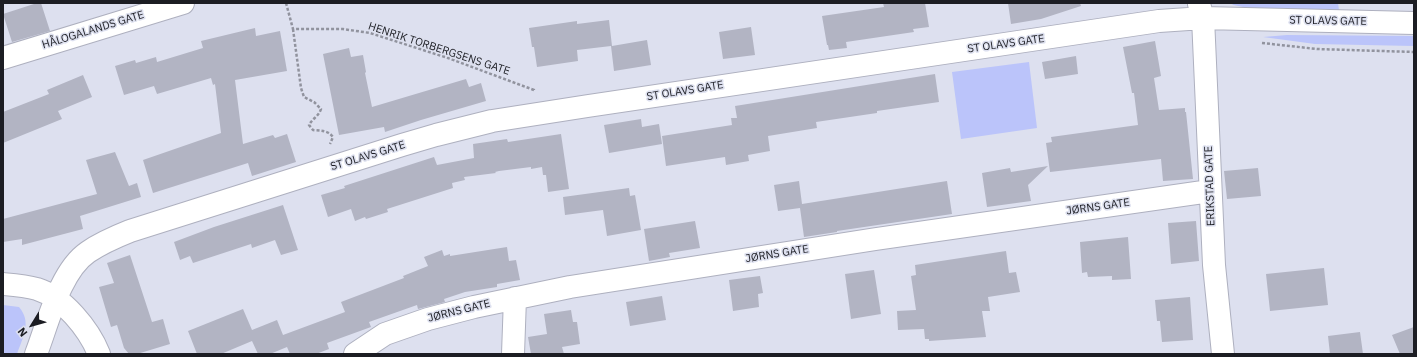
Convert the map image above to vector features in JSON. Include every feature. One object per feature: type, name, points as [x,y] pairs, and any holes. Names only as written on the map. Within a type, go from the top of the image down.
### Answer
[{"type":"street","name":"HÅLOGALANDS GATE","points":[[3,58],[183,3]]},
{"type":"street","name":"ST OLAVS GATE","points":[[36,354],[56,298],[66,276],[87,252],[101,243],[130,232],[311,173],[436,135],[539,113],[1159,21],[1201,10],[1414,23]]},
{"type":"street","name":"ERIKSTAD GATE","points":[[1201,10],[1214,265],[1223,354]]},
{"type":"street","name":"JØRNS GATE","points":[[355,354],[385,334],[428,319],[474,307],[585,284],[861,241],[1210,191]]},
{"type":"street","points":[[3,284],[19,285],[38,289],[56,298],[81,323],[93,339],[99,354]]},
{"type":"street","points":[[513,354],[516,298]]},
{"type":"path","points":[[286,3],[293,29],[301,88],[304,97],[314,102],[321,109],[320,113],[312,119],[309,125],[313,130],[326,131],[330,133],[333,137],[327,146]]},
{"type":"path","name":"HENRIK TORBERGSENS GATE","points":[[293,29],[343,29],[370,33],[448,58],[534,90],[539,113]]},
{"type":"path","points":[[1255,43],[1316,49],[1414,52]]},
{"type":"shaded area","points":[[1229,3],[1338,3],[1339,10],[1261,9],[1242,7]]},
{"type":"shaded area","points":[[1287,35],[1414,36],[1414,46],[1315,44],[1263,37]]},
{"type":"shaded area","points":[[1029,62],[1037,128],[961,139],[952,72]]},
{"type":"shaded area","points":[[3,305],[19,307],[25,318],[26,324],[24,336],[17,354],[3,354]]},
{"type":"building","points":[[41,3],[50,31],[12,42],[3,14]]},
{"type":"building","points":[[883,3],[925,3],[929,27],[913,29],[914,32],[846,42],[847,48],[829,50],[822,16],[884,7]]},
{"type":"building","points":[[1008,3],[1080,3],[1081,6],[1041,19],[1011,24]]},
{"type":"building","points":[[609,20],[612,46],[647,40],[651,65],[614,71],[611,46],[577,50],[578,61],[537,67],[529,28],[577,21],[577,24]]},
{"type":"building","points":[[751,27],[755,55],[723,59],[719,32]]},
{"type":"building","points":[[255,28],[256,36],[280,31],[287,71],[235,80],[243,144],[273,135],[275,138],[287,134],[296,162],[252,176],[248,163],[153,193],[143,160],[221,133],[215,84],[213,85],[211,78],[157,94],[154,86],[124,95],[115,66],[135,60],[136,63],[156,57],[157,62],[203,48],[201,41]]},
{"type":"building","points":[[1155,41],[1161,76],[1154,78],[1159,110],[1185,108],[1193,179],[1163,181],[1161,159],[1050,172],[1046,143],[1052,142],[1051,137],[1138,125],[1134,93],[1132,93],[1123,47]]},
{"type":"building","points":[[349,48],[351,57],[363,55],[372,107],[466,79],[469,87],[481,83],[486,101],[385,132],[384,127],[339,135],[323,54]]},
{"type":"building","points":[[1076,56],[1078,74],[1045,79],[1042,62]]},
{"type":"building","points":[[935,74],[939,102],[816,122],[817,128],[768,136],[770,151],[748,155],[749,161],[726,165],[725,157],[666,166],[662,136],[732,125],[731,118],[737,118],[735,106]]},
{"type":"building","points":[[83,75],[92,97],[58,111],[62,119],[3,143],[3,112],[49,94],[47,90]]},
{"type":"building","points":[[641,119],[642,127],[659,124],[662,144],[609,153],[604,125]]},
{"type":"building","points":[[561,134],[569,189],[548,192],[546,175],[543,175],[542,167],[499,171],[495,172],[496,173],[464,177],[465,180],[452,183],[453,188],[387,209],[388,212],[366,219],[365,217],[355,221],[351,209],[328,217],[321,195],[434,157],[437,165],[474,158],[473,144],[507,139],[508,142]]},
{"type":"building","points":[[115,152],[129,186],[137,183],[141,197],[80,216],[83,229],[22,245],[22,239],[3,242],[3,219],[97,194],[86,160]]},
{"type":"building","points":[[1048,166],[1028,185],[1031,201],[987,207],[982,173],[1010,168],[1011,172]]},
{"type":"building","points":[[1258,168],[1261,196],[1227,199],[1224,171]]},
{"type":"building","points":[[799,181],[802,204],[947,181],[952,214],[804,237],[800,208],[778,211],[774,185]]},
{"type":"building","points":[[629,188],[630,196],[635,195],[641,230],[607,236],[603,210],[565,215],[563,197]]},
{"type":"building","points":[[283,205],[298,250],[281,255],[275,240],[252,248],[251,244],[193,263],[190,256],[180,260],[174,242],[214,227]]},
{"type":"building","points":[[695,221],[700,248],[669,253],[670,257],[649,261],[644,229]]},
{"type":"building","points":[[1196,221],[1199,261],[1171,264],[1168,223]]},
{"type":"building","points":[[1128,237],[1131,279],[1112,280],[1112,276],[1088,277],[1087,272],[1082,273],[1080,242]]},
{"type":"building","points":[[507,247],[509,261],[516,260],[520,280],[497,284],[497,287],[465,292],[444,299],[445,302],[418,309],[417,305],[369,322],[371,327],[327,343],[329,349],[316,354],[290,354],[287,347],[270,354],[258,354],[252,341],[221,354],[197,354],[188,331],[243,309],[252,330],[277,320],[283,335],[345,312],[341,302],[404,278],[403,276],[428,266],[424,257],[442,250],[444,256],[450,254],[450,256]]},
{"type":"building","points":[[1006,251],[1009,273],[1016,272],[1020,292],[988,297],[990,311],[982,311],[986,337],[929,341],[929,339],[925,339],[924,329],[898,330],[897,311],[916,310],[911,276],[916,275],[915,265]]},
{"type":"building","points":[[130,255],[152,322],[163,319],[170,344],[137,354],[129,354],[124,348],[117,325],[111,327],[99,287],[114,283],[107,263]]},
{"type":"building","points":[[1324,268],[1328,305],[1270,311],[1266,274]]},
{"type":"building","points":[[874,270],[881,314],[851,319],[845,274]]},
{"type":"building","points":[[760,276],[763,293],[758,294],[759,307],[733,311],[729,280]]},
{"type":"building","points":[[662,296],[666,320],[630,326],[626,302]]},
{"type":"building","points":[[1190,297],[1193,340],[1162,342],[1160,321],[1157,321],[1155,300]]},
{"type":"building","points":[[571,310],[573,322],[577,322],[580,344],[562,347],[564,354],[531,354],[528,337],[547,334],[544,314]]},
{"type":"building","points":[[1414,327],[1414,354],[1400,354],[1392,335]]},
{"type":"building","points":[[1360,332],[1363,354],[1330,354],[1328,336]]}]
